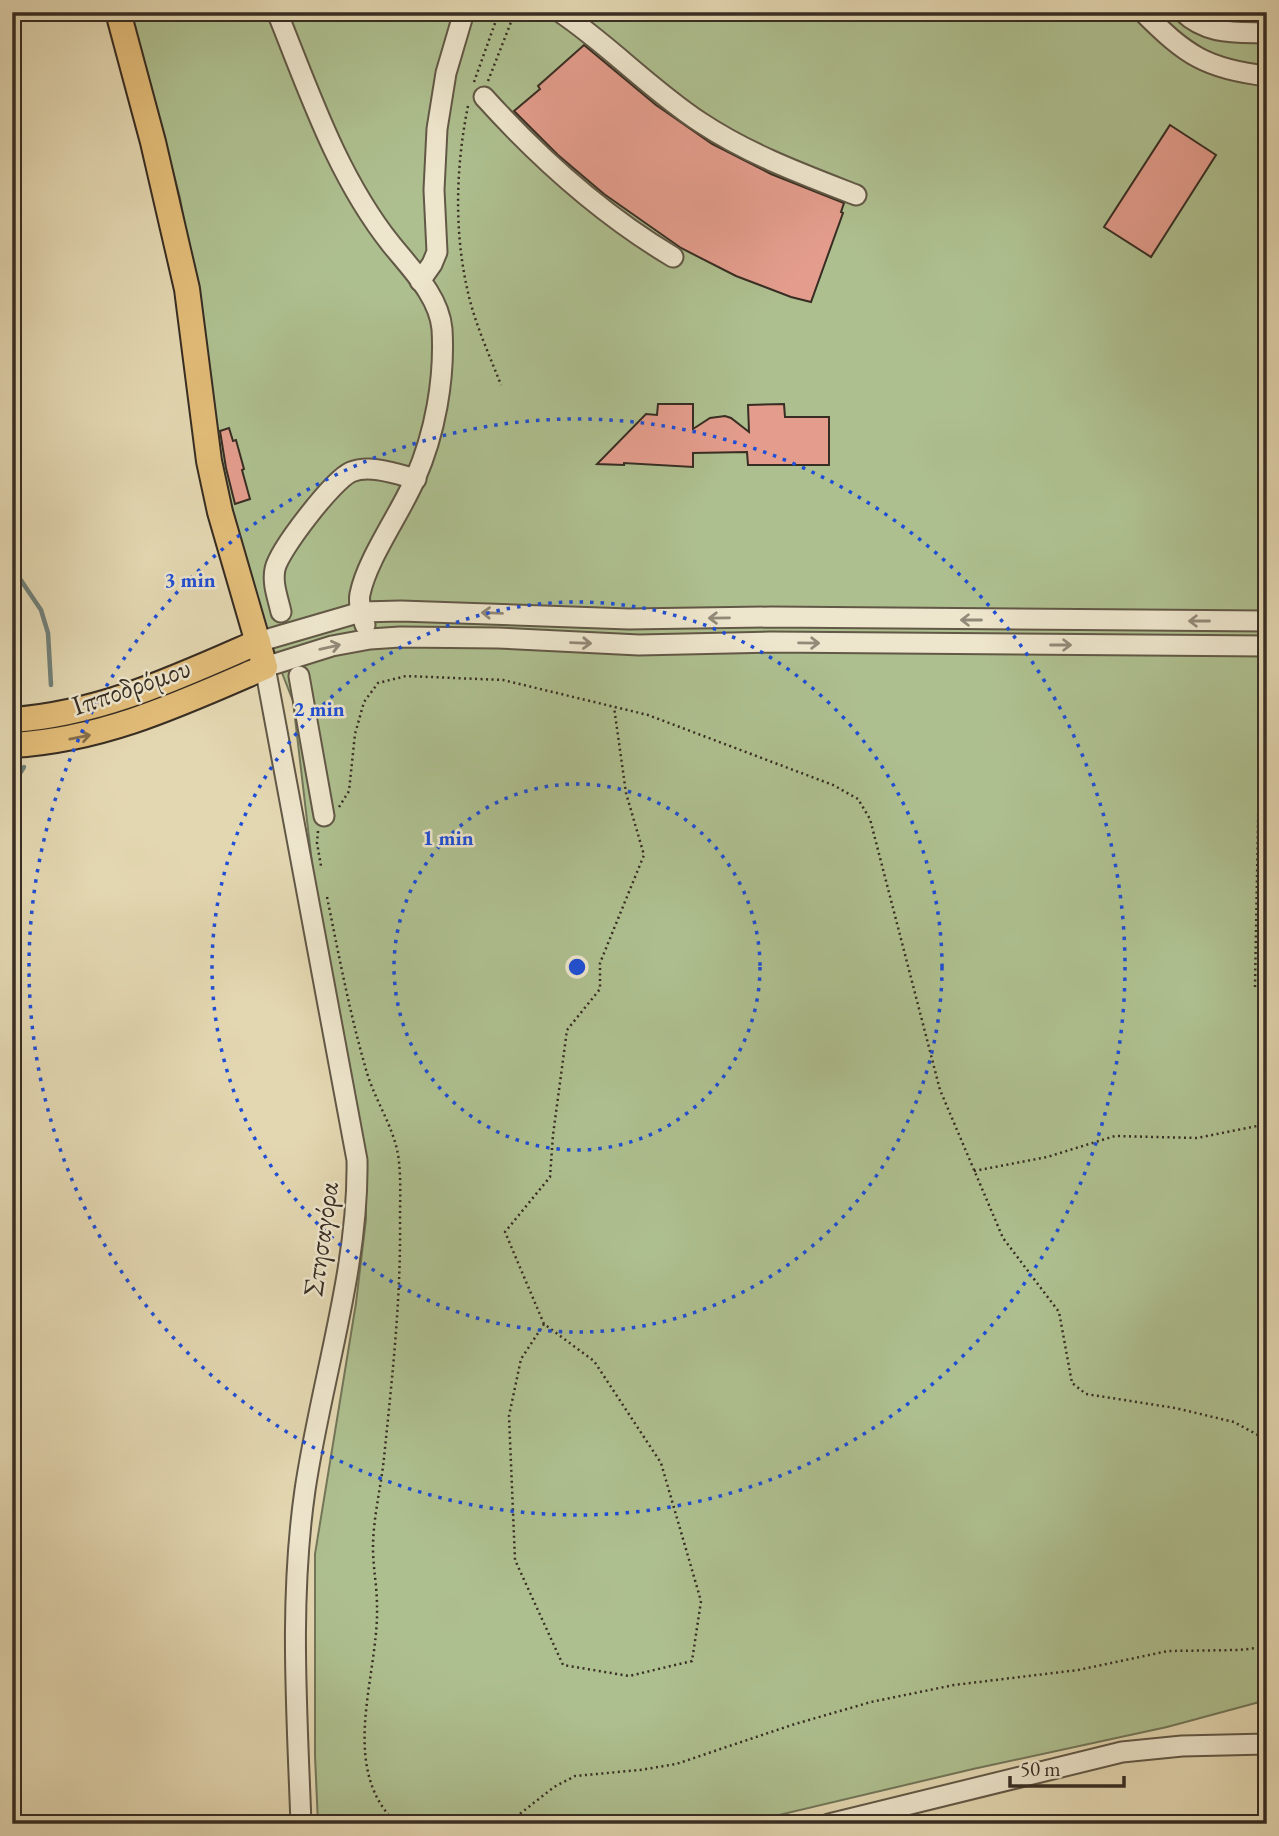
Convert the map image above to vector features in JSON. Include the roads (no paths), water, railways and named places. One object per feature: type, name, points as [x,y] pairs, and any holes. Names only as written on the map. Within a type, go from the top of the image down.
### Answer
[{"type":"main road","points":[[118,12],[153,142],[187,289],[209,461],[220,512],[265,667]]},
{"type":"main road","name":"Ιπποδρόμου","points":[[12,720],[55,716],[116,701],[258,642]]},
{"type":"main road","name":"Ιπποδρόμου","points":[[12,745],[80,737],[123,725],[265,667]]},
{"type":"street","points":[[276,12],[348,179],[381,231],[433,297],[442,325],[443,352],[432,431],[416,479],[368,572],[359,596],[370,639]]},
{"type":"street","points":[[420,281],[437,252],[434,190],[437,129],[446,73],[464,12]]},
{"type":"street","points":[[1143,12],[1170,38],[1200,60],[1225,70],[1267,76]]},
{"type":"street","points":[[1183,12],[1205,28],[1217,32],[1267,33]]},
{"type":"street","points":[[566,15],[601,41],[669,100],[733,142],[779,165],[856,195]]},
{"type":"street","points":[[475,95],[603,210],[673,257]]},
{"type":"street","points":[[281,612],[274,581],[275,567],[286,545],[334,484],[351,472],[367,469],[416,479]]},
{"type":"street","points":[[258,642],[361,612],[432,611],[629,619],[771,617],[1264,621]]},
{"type":"street","points":[[770,642],[771,617]]},
{"type":"street","points":[[265,667],[331,646],[400,636],[639,645],[770,642],[1264,646]]},
{"type":"street","name":"Στησαγόρα","points":[[265,667],[357,1160],[356,1218],[305,1489],[296,1569],[294,1629],[302,1824]]},
{"type":"street","points":[[299,676],[324,816]]},
{"type":"street","points":[[836,1823],[1122,1752],[1182,1746],[1267,1744]]},
{"type":"waterway","points":[[12,567],[41,610],[48,633],[51,685]]},
{"type":"waterway","points":[[12,786],[24,767]]},
{"type":"waterway","points":[[12,1691],[19,1702],[12,1723]]}]
